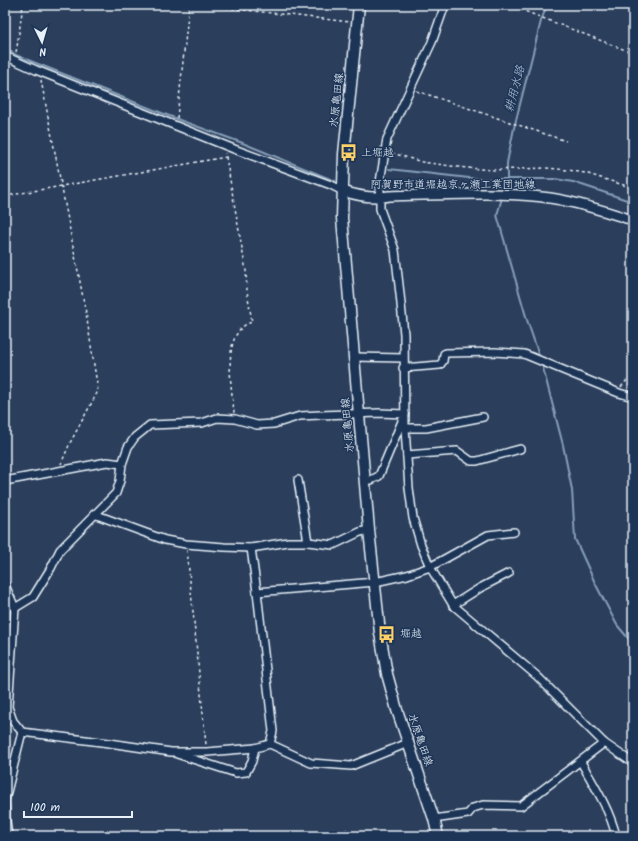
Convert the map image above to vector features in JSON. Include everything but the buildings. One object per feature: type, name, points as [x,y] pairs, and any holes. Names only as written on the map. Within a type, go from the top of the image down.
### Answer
[{"type":"main road","name":"水原亀田線","points":[[359,5],[344,154],[342,218],[369,530],[380,633],[387,674],[408,744],[434,819],[438,836]]},
{"type":"street","points":[[445,5],[432,42],[387,139],[379,198],[380,209],[395,250],[404,334],[403,368],[405,428],[409,488],[413,518],[421,545],[430,567],[453,605],[538,676],[604,743],[633,763]]},
{"type":"street","points":[[5,56],[11,60],[343,191]]},
{"type":"street","name":"阿賀野市道堀越京ヶ瀬工業団地線","points":[[343,191],[353,195],[379,198],[389,196],[525,196],[551,198],[572,202],[633,220]]},
{"type":"street","points":[[403,368],[440,365],[443,361],[444,354],[446,353],[495,352],[524,354],[619,393],[633,397]]},
{"type":"street","points":[[355,357],[403,358]]},
{"type":"street","points":[[15,608],[33,597],[60,550],[116,493],[120,481],[122,464],[128,447],[135,437],[150,425],[202,423],[217,418],[234,419],[257,425],[274,424],[300,416],[359,413],[405,414]]},
{"type":"street","points":[[365,480],[371,480],[379,476],[405,414]]},
{"type":"street","points":[[405,428],[426,428],[483,416]]},
{"type":"street","points":[[407,455],[457,451],[471,460],[477,461],[520,448]]},
{"type":"street","points":[[5,481],[107,462],[122,464]]},
{"type":"street","points":[[298,480],[308,542]]},
{"type":"street","points":[[94,514],[165,540],[186,544],[224,547],[250,548],[288,542],[308,542],[333,545],[360,532],[369,530]]},
{"type":"street","points":[[257,592],[375,582],[406,576],[430,567],[488,535],[514,532]]},
{"type":"street","points":[[250,548],[257,592],[273,731],[270,744]]},
{"type":"street","points":[[453,605],[480,588],[509,573]]},
{"type":"street","points":[[5,585],[15,608],[8,707],[12,721],[22,732],[171,752],[207,752],[255,748],[270,744],[311,763],[351,766],[408,744]]},
{"type":"street","points":[[8,836],[5,800],[22,732]]},
{"type":"street","points":[[434,819],[468,814],[473,808],[484,805],[521,806],[581,762],[604,743]]},
{"type":"street","points":[[171,752],[241,774],[246,772],[252,762],[255,748]]},
{"type":"street","points":[[581,762],[599,794],[616,836]]},
{"type":"path","points":[[17,50],[23,5]]},
{"type":"path","points":[[178,115],[190,5]]},
{"type":"path","points":[[202,5],[357,23]]},
{"type":"path","points":[[509,5],[633,54]]},
{"type":"path","points":[[43,72],[41,82],[86,313],[98,391],[70,443],[59,471]]},
{"type":"path","points":[[411,89],[566,141]]},
{"type":"path","points":[[224,145],[246,271],[252,322],[238,330],[233,339],[230,356],[234,419]]},
{"type":"path","points":[[385,151],[422,162],[458,167],[491,170],[546,168],[568,170],[585,173],[633,188]]},
{"type":"path","points":[[5,196],[226,157]]},
{"type":"path","points":[[619,393],[620,387],[628,379],[633,378]]},
{"type":"path","points":[[186,544],[207,752]]},
{"type":"path","points":[[346,829],[347,836]]},
{"type":"waterway","name":"耕用水路","points":[[504,192],[507,179],[507,163],[514,128],[541,21],[547,5]]},
{"type":"waterway","points":[[5,48],[18,56],[182,121],[240,142],[335,181]]},
{"type":"waterway","points":[[389,169],[478,179],[555,179],[573,182],[633,202]]},
{"type":"waterway","points":[[502,198],[497,215],[527,320],[540,358]]},
{"type":"waterway","points":[[542,364],[563,445],[572,490],[575,539],[596,585],[617,625],[633,644]]},
{"type":"place","name":"上堀越","points":[[348,153]]},
{"type":"place","name":"堀越","points":[[387,634]]}]
